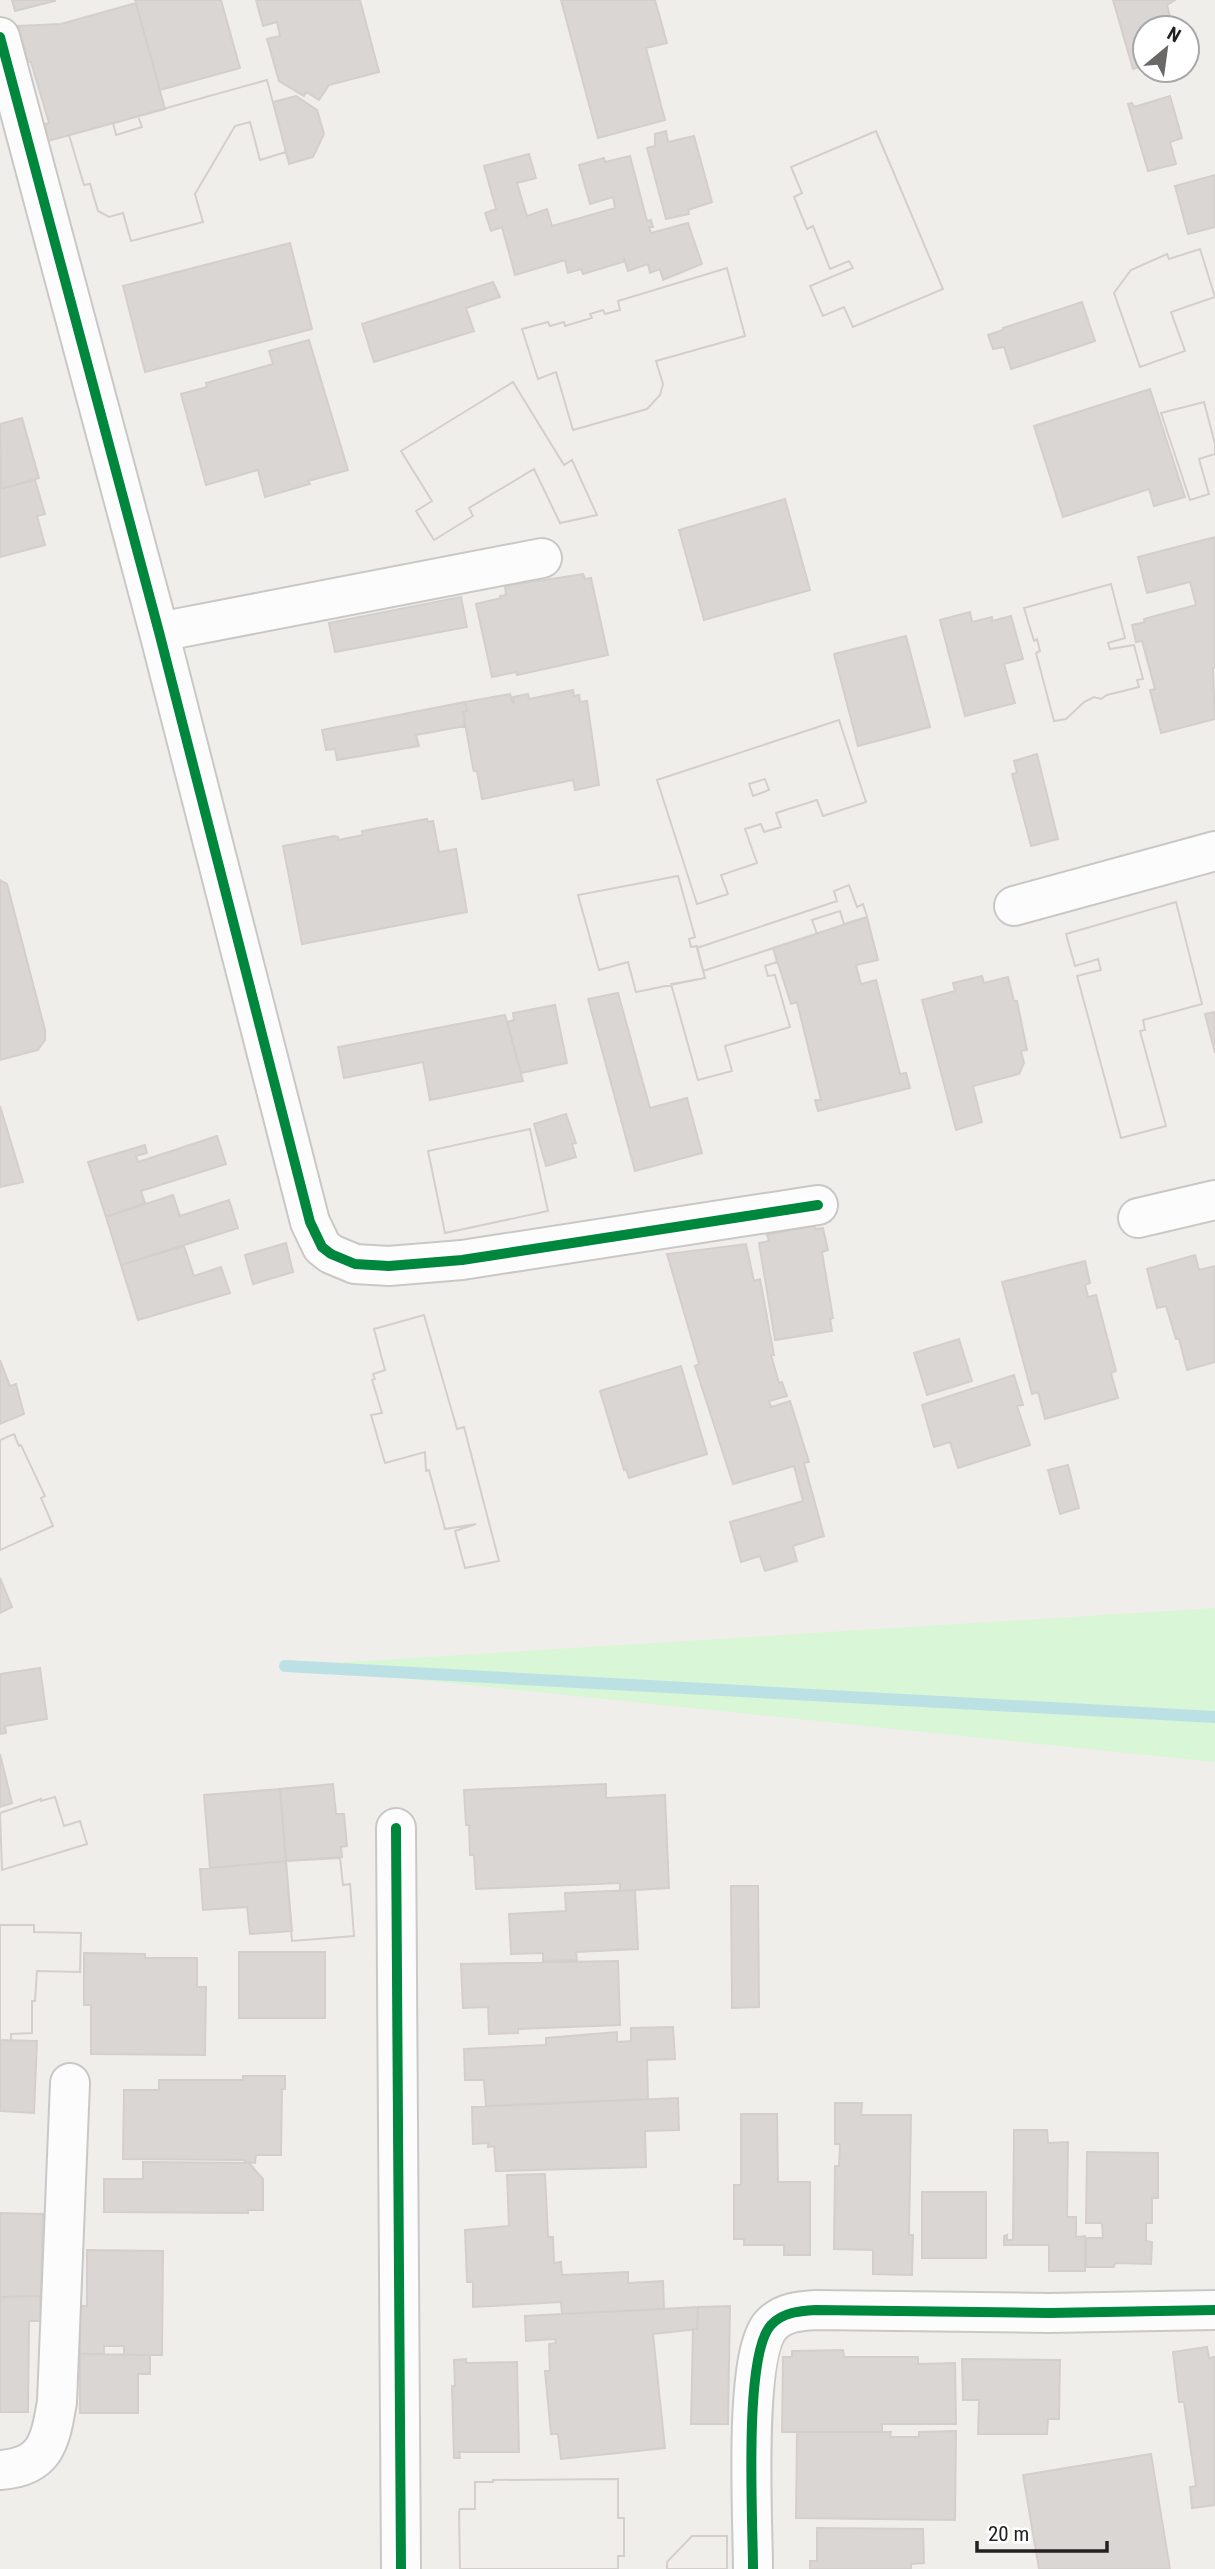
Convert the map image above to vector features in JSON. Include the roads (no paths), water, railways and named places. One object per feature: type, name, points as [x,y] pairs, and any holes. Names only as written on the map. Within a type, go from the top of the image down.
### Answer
[{"type":"street","points":[[0,37],[159,632],[310,1222],[323,1247],[331,1254],[355,1264],[372,1266],[462,1259],[818,1205]]},
{"type":"street","points":[[159,632],[541,558]]},
{"type":"street","points":[[1014,906],[1215,851]]},
{"type":"street","points":[[1138,1217],[1215,1200]]},
{"type":"street","points":[[396,1828],[401,2569]]},
{"type":"street","points":[[0,2470],[28,2465],[43,2451],[53,2426],[57,2402],[70,2083]]},
{"type":"street","points":[[753,2569],[752,2406],[755,2374],[765,2333],[772,2323],[784,2315],[816,2310],[1049,2313],[1215,2310]]},
{"type":"waterway","points":[[285,1666],[1215,1717]]}]
